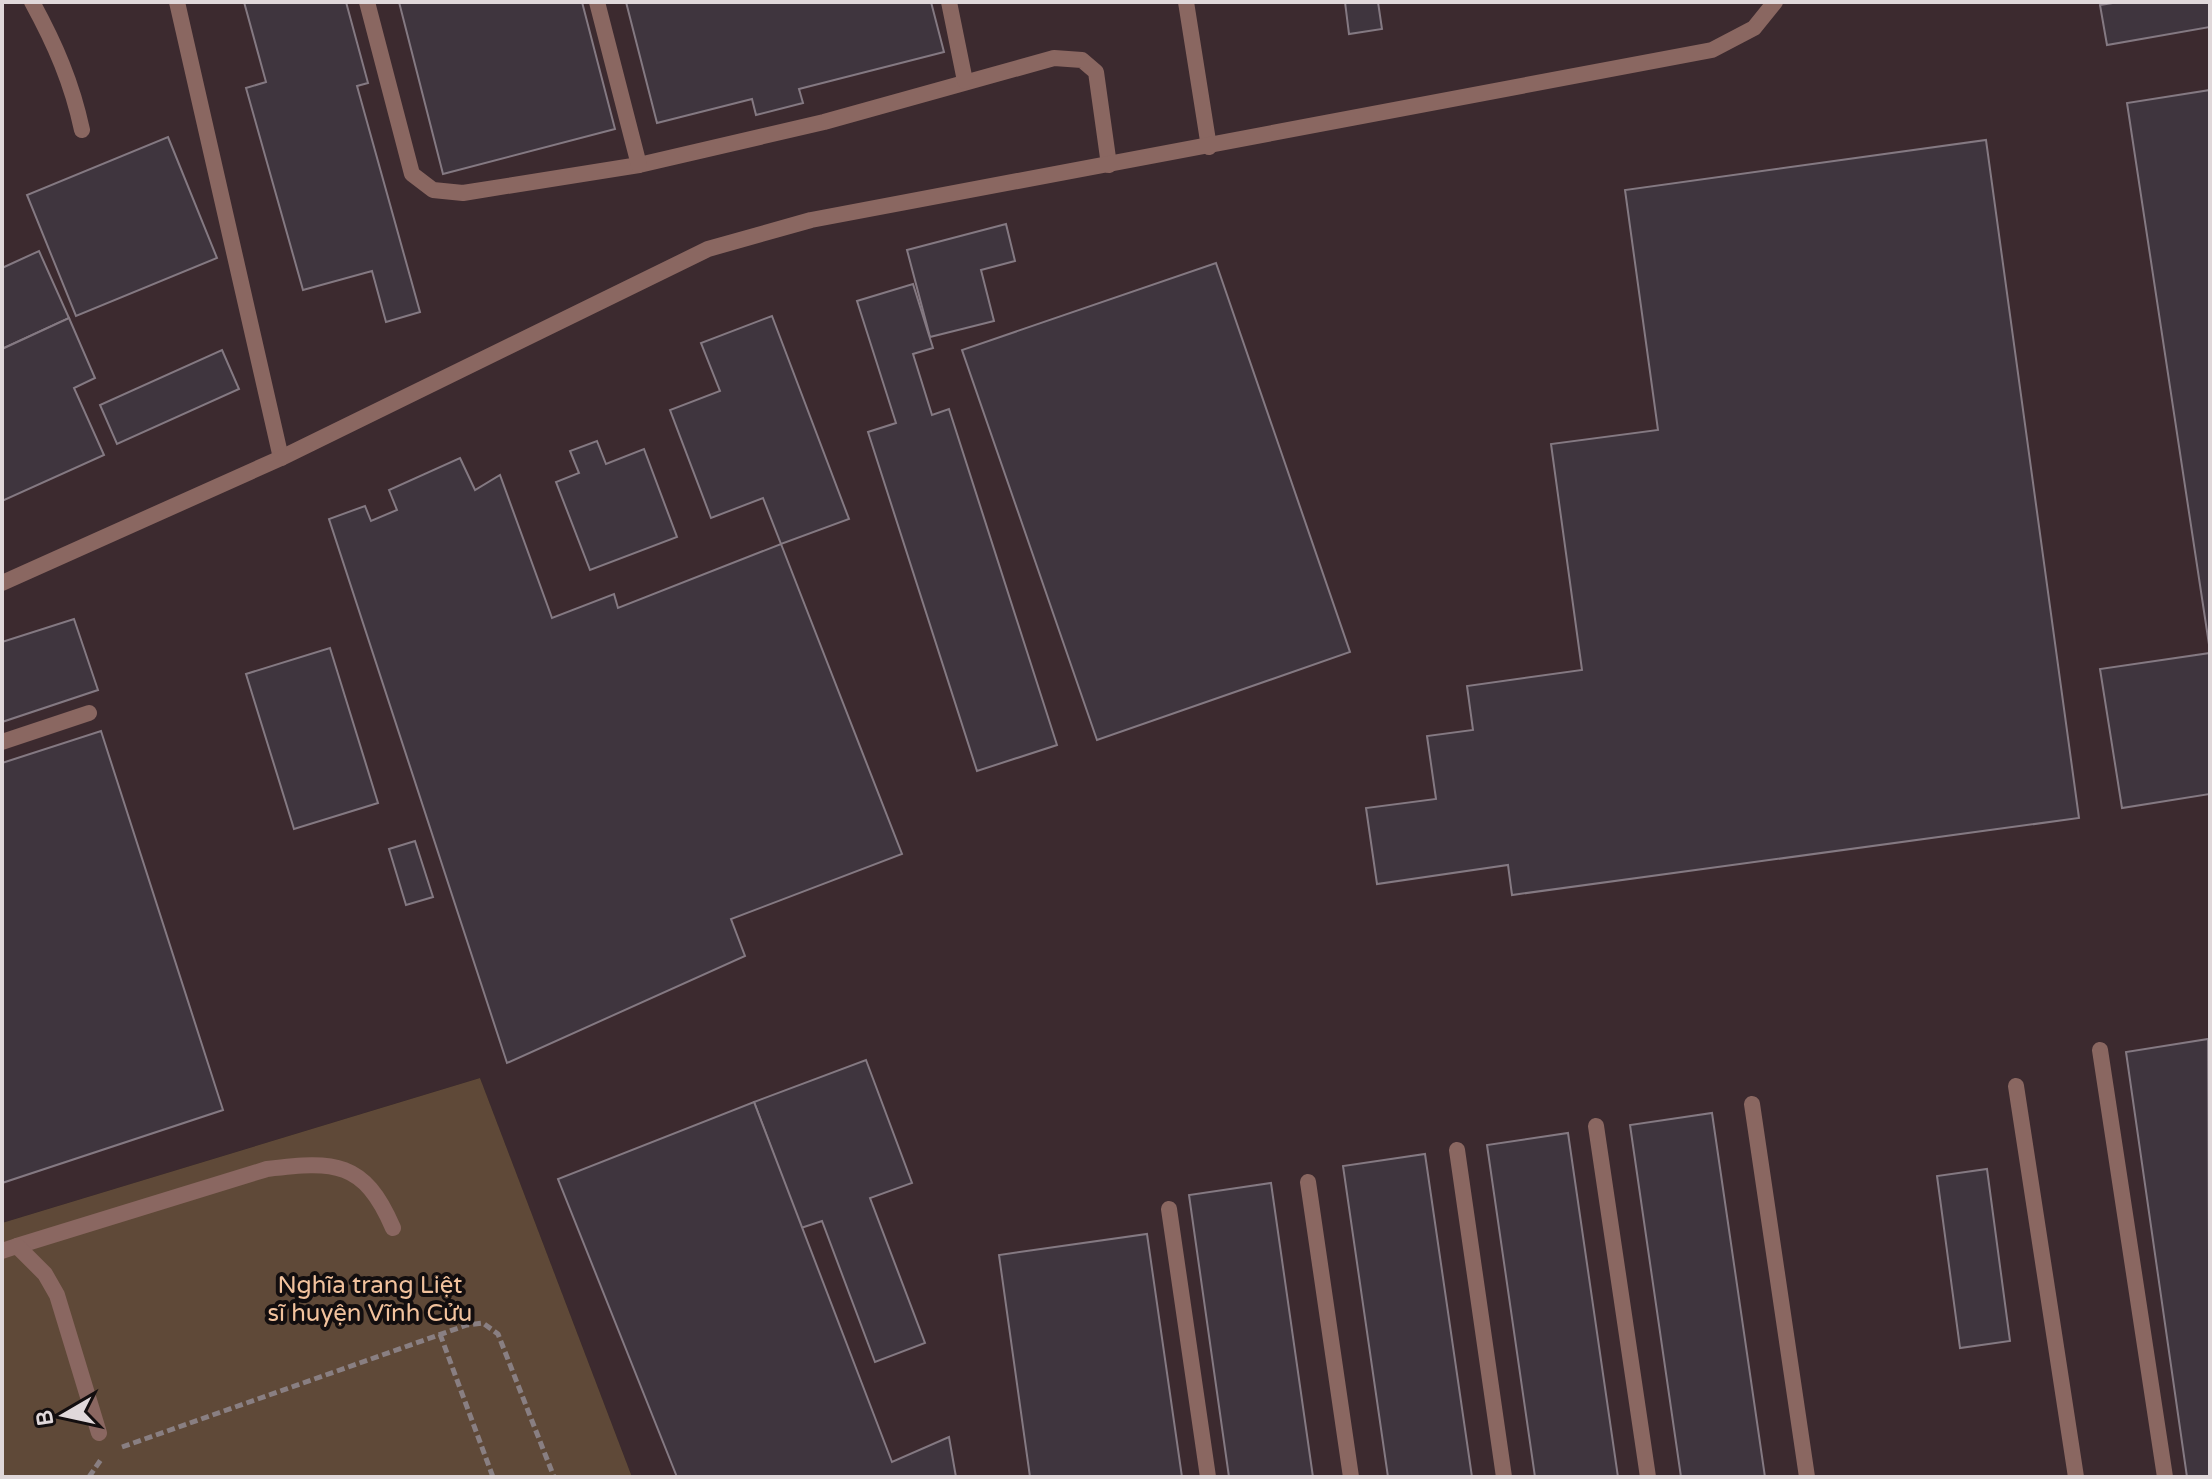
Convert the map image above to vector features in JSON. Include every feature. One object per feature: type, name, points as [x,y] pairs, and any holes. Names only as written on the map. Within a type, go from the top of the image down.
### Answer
[{"type":"street","points":[[32,2],[54,42],[73,90],[82,130]]},
{"type":"street","points":[[177,2],[281,458]]},
{"type":"street","points":[[367,2],[412,174],[433,190],[463,193],[639,165],[824,122],[1054,58],[1082,60],[1096,72],[1109,165]]},
{"type":"street","points":[[597,2],[639,165]]},
{"type":"street","points":[[949,2],[965,81]]},
{"type":"street","points":[[1186,2],[1209,147]]},
{"type":"street","points":[[2,583],[281,458],[708,249],[811,220],[1712,50],[1754,28],[1775,2]]},
{"type":"street","points":[[2,742],[89,713]]},
{"type":"street","points":[[2100,1050],[2165,1477]]},
{"type":"street","points":[[2016,1086],[2076,1477]]},
{"type":"street","points":[[1752,1104],[1807,1477]]},
{"type":"street","points":[[1596,1126],[1648,1477]]},
{"type":"street","points":[[1457,1150],[1504,1477]]},
{"type":"street","points":[[9,1248],[267,1169],[297,1165],[329,1164],[364,1179],[384,1206],[393,1228]]},
{"type":"street","points":[[1308,1182],[1351,1477]]},
{"type":"street","points":[[1169,1209],[1208,1477]]},
{"type":"street","points":[[9,1248],[45,1274],[57,1295],[99,1433]]},
{"type":"path","points":[[89,1477],[107,1452],[440,1334],[483,1323],[498,1334],[554,1477]]},
{"type":"path","points":[[440,1334],[493,1477]]},
{"type":"shaded area","points":[[2,2],[2210,2],[2210,1477],[632,1477],[480,1078],[2,1223]]},
{"type":"green space","name":"Nghĩa trang Liệt sĩ huyện Vĩnh Cửu","points":[[480,1078],[632,1477],[2,1477],[2,1223]]},
{"type":"building","points":[[244,2],[346,2],[368,83],[357,86],[420,312],[386,322],[372,271],[303,290],[246,88],[266,82]]},
{"type":"building","points":[[399,2],[582,2],[615,129],[443,174]]},
{"type":"building","points":[[626,2],[931,2],[944,52],[799,89],[803,103],[756,115],[752,99],[657,123]]},
{"type":"building","points":[[1345,2],[1378,2],[1382,29],[1349,34]]},
{"type":"building","points":[[2119,2],[2210,2],[2210,27],[2107,45],[2100,5]]},
{"type":"building","points":[[2210,90],[2210,651],[2127,103]]},
{"type":"building","points":[[168,137],[217,258],[76,316],[27,195]]},
{"type":"building","points":[[1986,140],[2079,818],[1512,895],[1508,865],[1377,884],[1366,808],[1436,799],[1427,736],[1473,730],[1467,686],[1582,670],[1551,444],[1658,430],[1625,190]]},
{"type":"building","points":[[1006,224],[1015,261],[981,270],[994,321],[930,337],[907,250]]},
{"type":"building","points":[[39,251],[69,318],[2,349],[2,268]]},
{"type":"building","points":[[1216,263],[1350,652],[1097,740],[962,350]]},
{"type":"building","points":[[913,284],[933,348],[913,354],[932,415],[949,409],[1057,745],[977,771],[868,432],[896,423],[857,301]]},
{"type":"building","points":[[772,316],[849,519],[781,544],[763,498],[711,518],[670,410],[720,391],[701,343]]},
{"type":"building","points":[[69,318],[95,378],[74,388],[104,455],[2,501],[2,349]]},
{"type":"building","points":[[222,350],[239,389],[117,444],[100,405]]},
{"type":"building","points":[[597,441],[606,464],[644,449],[677,537],[590,570],[556,482],[579,473],[570,451]]},
{"type":"building","points":[[460,458],[475,490],[500,475],[552,618],[614,594],[618,608],[781,544],[902,854],[731,919],[745,956],[507,1063],[329,519],[365,506],[371,521],[397,510],[389,490]]},
{"type":"building","points":[[74,619],[98,690],[2,722],[2,642]]},
{"type":"building","points":[[330,648],[378,803],[294,829],[246,674]]},
{"type":"building","points":[[2210,653],[2210,794],[2122,808],[2100,669]]},
{"type":"building","points":[[101,731],[223,1110],[2,1183],[2,763]]},
{"type":"building","points":[[415,841],[433,897],[406,905],[389,849]]},
{"type":"building","points":[[2208,1039],[2210,1477],[2187,1477],[2126,1052]]},
{"type":"building","points":[[866,1060],[912,1183],[870,1198],[925,1343],[875,1362],[822,1221],[801,1228],[754,1102]]},
{"type":"building","points":[[754,1102],[892,1462],[949,1437],[956,1477],[677,1477],[558,1179]]},
{"type":"building","points":[[1712,1113],[1765,1477],[1681,1477],[1630,1125]]},
{"type":"building","points":[[1568,1133],[1618,1477],[1535,1477],[1487,1145]]},
{"type":"building","points":[[1425,1154],[1472,1477],[1388,1477],[1343,1166]]},
{"type":"building","points":[[1987,1169],[2010,1341],[1960,1348],[1937,1176]]},
{"type":"building","points":[[1271,1183],[1313,1477],[1229,1477],[1189,1195]]},
{"type":"building","points":[[1147,1234],[1182,1477],[1030,1477],[999,1255]]}]
